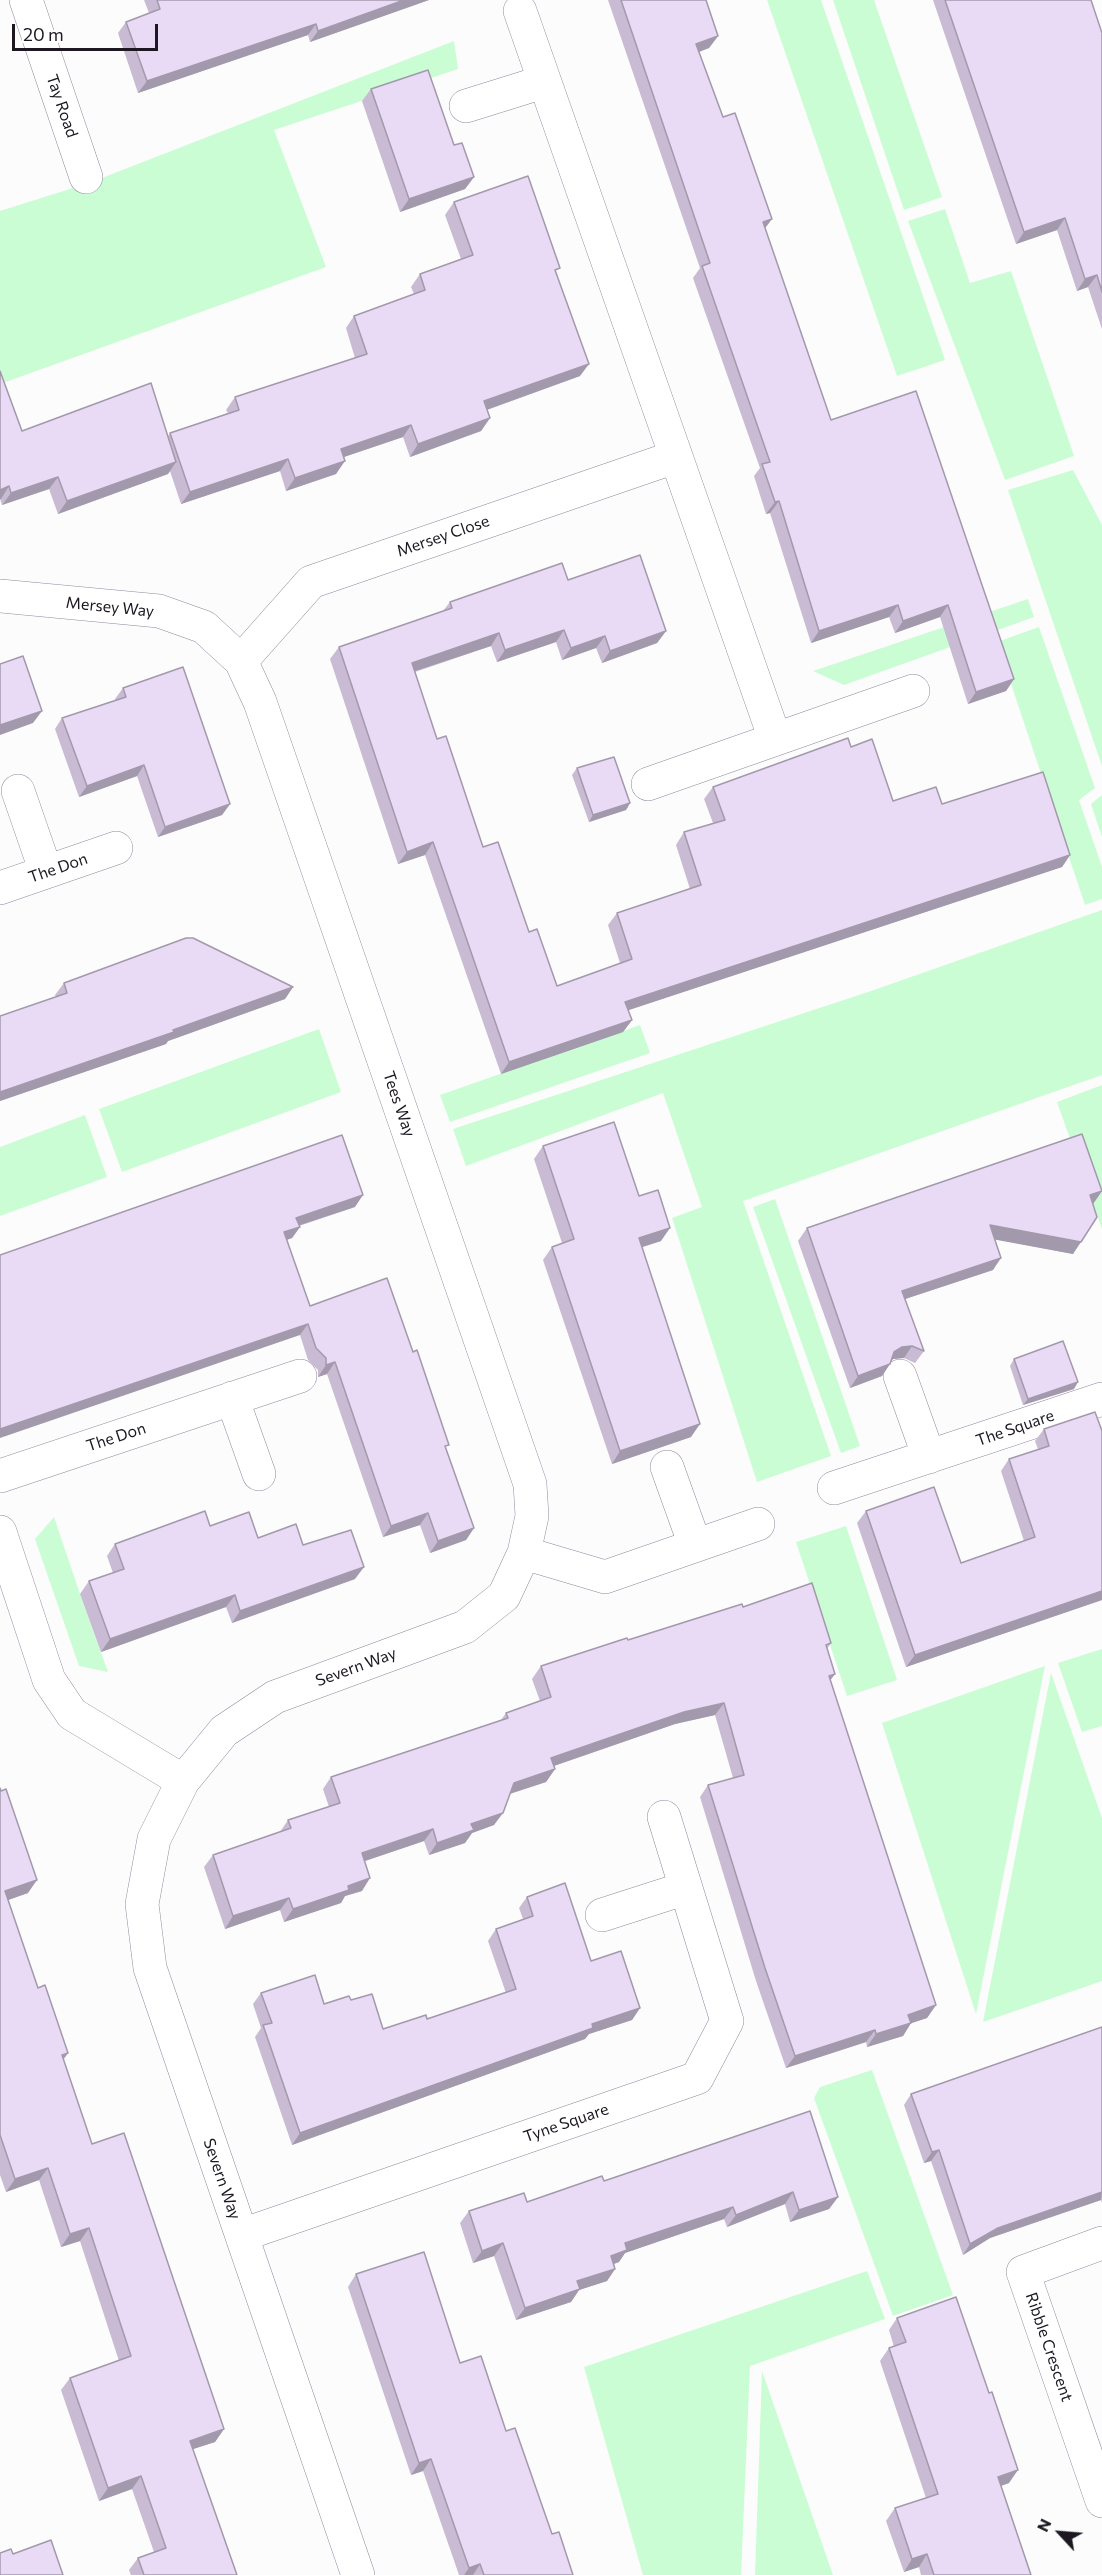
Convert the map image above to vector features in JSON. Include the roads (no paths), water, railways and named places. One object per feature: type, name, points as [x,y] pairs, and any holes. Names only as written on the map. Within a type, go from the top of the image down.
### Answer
[{"type":"street","name":"Tay Road","points":[[26,0],[86,177]]},
{"type":"street","points":[[520,10],[543,82],[775,739]]},
{"type":"street","points":[[466,106],[543,82]]},
{"type":"street","name":"Mersey Close","points":[[241,661],[310,582],[675,457]]},
{"type":"street","name":"Mersey Way","points":[[0,596],[159,611],[204,627],[241,661]]},
{"type":"street","name":"Tees Way","points":[[241,661],[260,702],[530,1484],[532,1516],[524,1552]]},
{"type":"street","points":[[648,784],[913,691]]},
{"type":"street","points":[[18,792],[46,872]]},
{"type":"street","name":"The Don","points":[[0,888],[116,848]]},
{"type":"street","name":"The Don","points":[[0,1476],[300,1376]]},
{"type":"street","points":[[900,1376],[929,1457]]},
{"type":"street","points":[[232,1398],[259,1474]]},
{"type":"street","name":"The Square","points":[[834,1488],[1102,1399]]},
{"type":"street","points":[[667,1467],[695,1545]]},
{"type":"street","points":[[524,1552],[604,1577],[759,1524]]},
{"type":"street","points":[[0,1532],[49,1680],[72,1714],[183,1781]]},
{"type":"street","name":"Severn Way","points":[[358,2575],[150,1968],[142,1904],[154,1839],[183,1781],[224,1731],[274,1697],[465,1627],[504,1596],[524,1552]]},
{"type":"street","name":"Tyne Square","points":[[242,2235],[697,2078],[727,2021],[664,1817]]},
{"type":"street","points":[[602,1915],[686,1887]]},
{"type":"street","name":"Ribble Crescent","points":[[1102,2243],[1023,2272],[1102,2501]]}]
